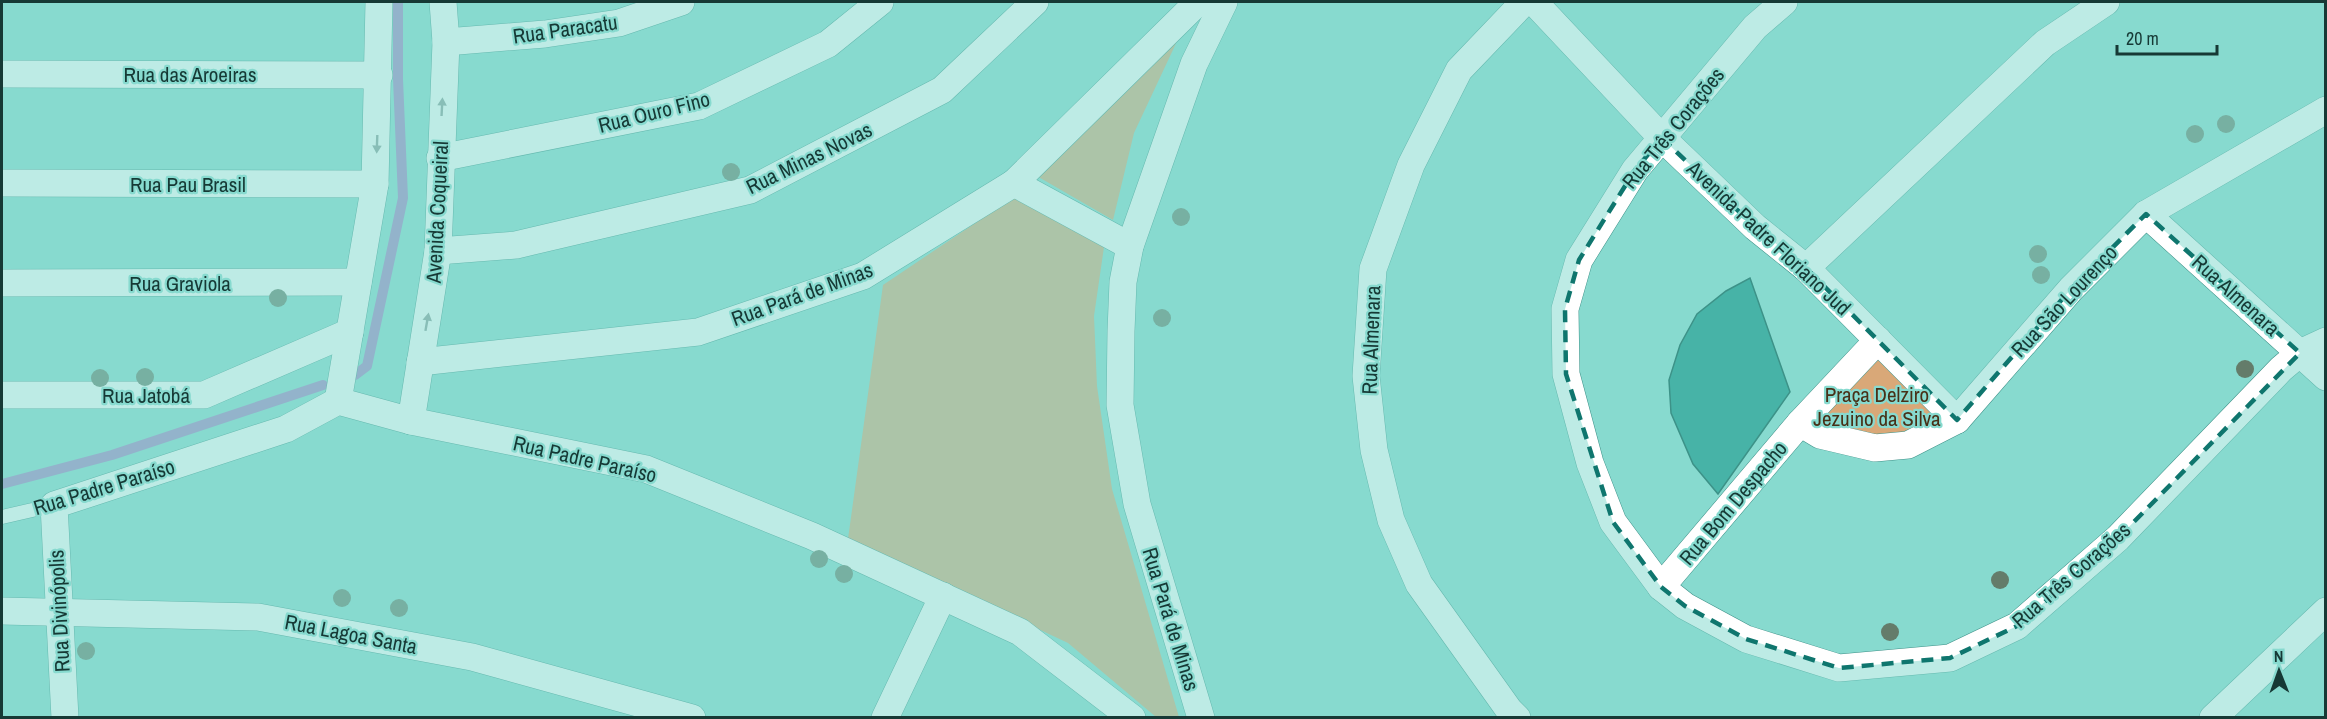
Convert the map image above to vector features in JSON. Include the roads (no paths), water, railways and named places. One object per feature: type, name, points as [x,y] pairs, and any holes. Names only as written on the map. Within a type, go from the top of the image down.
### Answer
[{"type":"street","points":[[338,401],[375,184],[379,2]]},
{"type":"street","name":"Avenida Coqueiral","points":[[411,421],[438,251],[446,42],[443,2]]},
{"type":"street","name":"Rua Paracatu","points":[[446,42],[545,34],[619,23],[681,2]]},
{"type":"street","name":"Rua Ouro Fino","points":[[440,158],[699,106],[828,44],[880,2]]},
{"type":"street","name":"Rua Minas Novas","points":[[438,251],[516,245],[750,190],[942,90],[1035,2]]},
{"type":"street","name":"Rua Pará de Minas","points":[[420,362],[698,332],[863,276],[1014,183],[1198,2]]},
{"type":"street","name":"Rua Pará de Minas","points":[[1201,717],[1137,504],[1120,405],[1123,282],[1130,246],[1194,64],[1224,2]]},
{"type":"street","name":"Rua Almenara","points":[[1517,717],[1509,710],[1419,584],[1391,520],[1374,450],[1366,376],[1373,269],[1412,165],[1459,70],[1524,2]]},
{"type":"street","name":"Avenida Padre Floriano Jud","points":[[1534,2],[1662,138],[1755,226],[1806,268],[1958,420]]},
{"type":"street","name":"Rua Três Corações","points":[[1784,2],[1755,27],[1635,170],[1580,260],[1565,309],[1566,374],[1590,463],[1613,522],[1661,586],[1685,606],[1746,639],[1839,668],[1950,658],[2017,626],[2118,538],[2300,352],[2325,341]]},
{"type":"street","points":[[1806,268],[2045,43],[2106,2]]},
{"type":"street","name":"Rua das Aroeiras","points":[[2,74],[379,75]]},
{"type":"street","name":"Rua São Lourenço","points":[[1800,423],[1820,435],[1875,448],[1908,444],[1958,420],[2071,289],[2146,214],[2325,111]]},
{"type":"street","name":"Rua Pau Brasil","points":[[2,183],[375,184]]},
{"type":"street","points":[[1014,183],[1130,246]]},
{"type":"street","name":"Rua Almenara","points":[[2146,214],[2325,377]]},
{"type":"street","name":"Rua Graviola","points":[[2,283],[358,282]]},
{"type":"street","name":"Rua Jatobá","points":[[2,395],[204,395],[350,332]]},
{"type":"street","name":"Rua Bom Despacho","points":[[1661,586],[1800,423],[1878,340]]},
{"type":"street","name":"Rua Padre Paraíso","points":[[54,505],[286,429],[338,401],[411,421],[646,469],[812,536],[1020,632],[1132,717]]},
{"type":"street","name":"Rua Divinópolis","points":[[54,505],[65,717]]},
{"type":"street","points":[[885,717],[944,596]]},
{"type":"street","name":"Rua Lagoa Santa","points":[[2,611],[258,617],[472,657],[692,717]]},
{"type":"street","points":[[2213,717],[2325,611]]},
{"type":"lane","name":"Rua Padre Paraíso","points":[[2,517],[54,505]]},
{"type":"waterway","points":[[355,375],[367,366],[403,198],[398,79],[398,2]]},
{"type":"waterway","points":[[2,484],[112,455],[323,385]]},
{"type":"park label","name":"Praça Delziro Jezuino da Silva","points":[[1877,406]]}]
